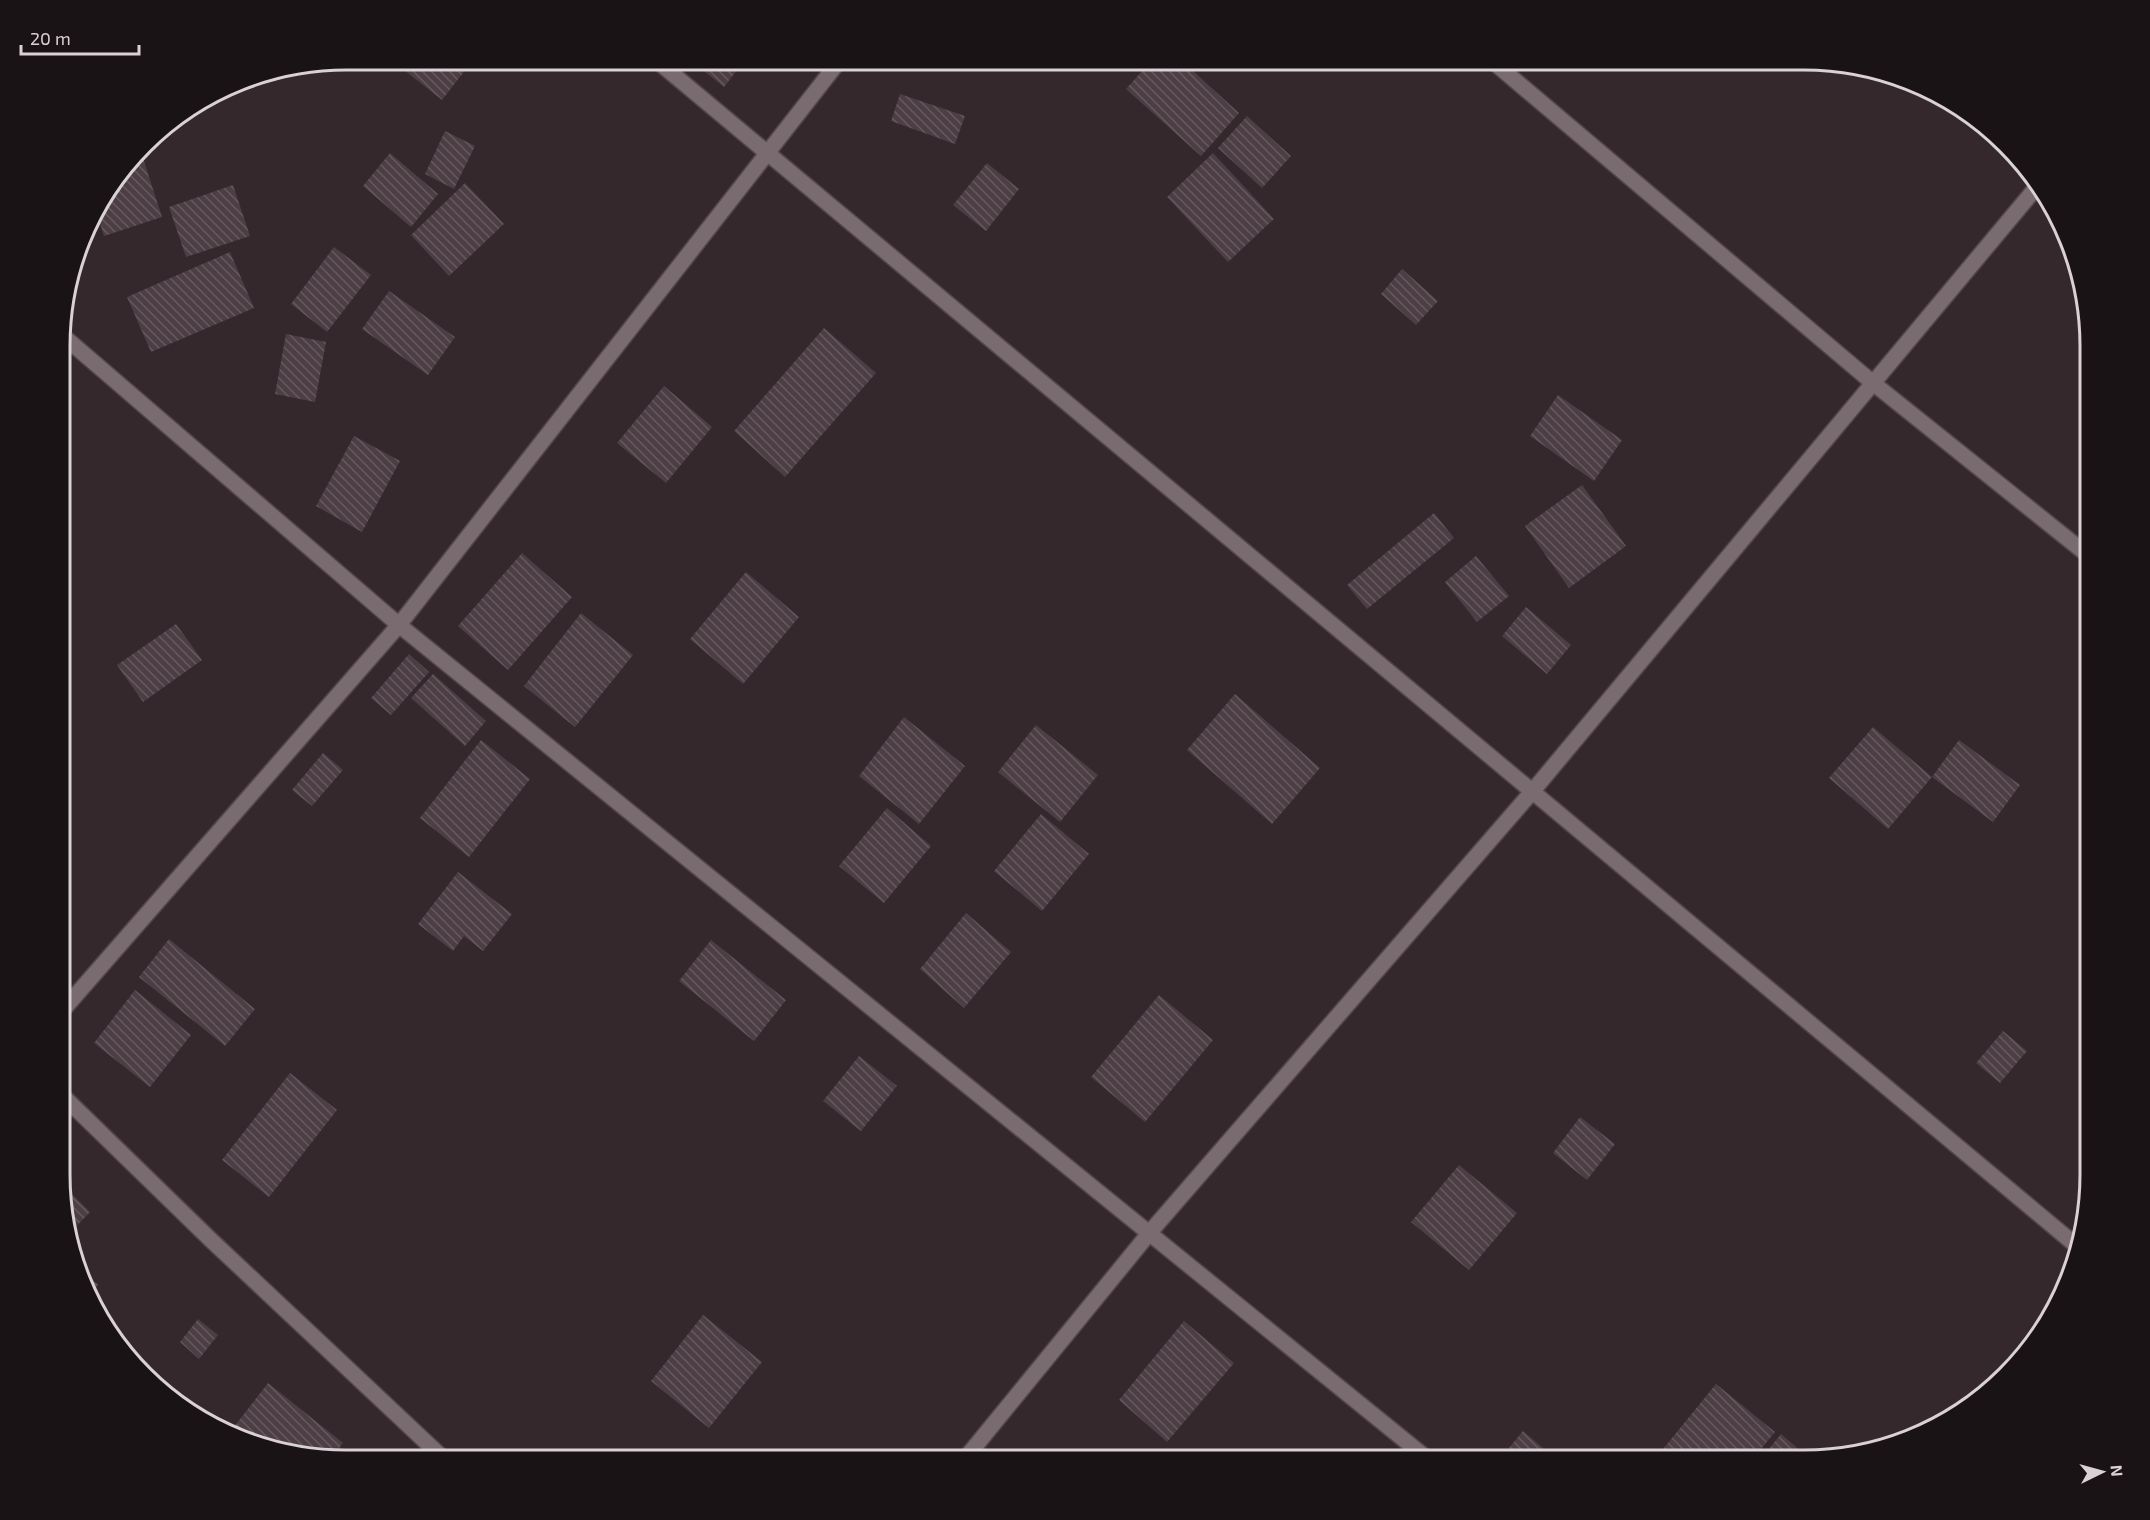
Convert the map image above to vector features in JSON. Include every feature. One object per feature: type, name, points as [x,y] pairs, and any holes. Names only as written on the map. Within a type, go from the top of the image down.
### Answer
[{"type":"street","points":[[668,70],[1531,793],[2071,1241]]},
{"type":"street","points":[[70,1002],[399,625],[832,70]]},
{"type":"street","points":[[1503,70],[1873,383],[2080,549]]},
{"type":"street","points":[[972,1450],[1151,1232],[1531,793],[2032,192]]},
{"type":"street","points":[[70,342],[399,625],[1151,1232],[1417,1450]]},
{"type":"street","points":[[70,1103],[211,1240],[433,1450]]},
{"type":"building","points":[[404,70],[465,70],[442,100]]},
{"type":"building","points":[[703,70],[737,70],[724,87]]},
{"type":"building","points":[[1143,70],[1192,70],[1239,113],[1201,156],[1126,89]]},
{"type":"building","points":[[900,94],[965,116],[955,144],[891,121]]},
{"type":"building","points":[[1247,116],[1291,156],[1262,188],[1218,148]]},
{"type":"building","points":[[445,131],[475,146],[454,189],[425,174]]},
{"type":"building","points":[[390,153],[438,194],[411,227],[363,186]]},
{"type":"building","points":[[1213,153],[1274,219],[1228,262],[1167,197]]},
{"type":"building","points":[[143,159],[162,217],[104,236],[100,223],[107,208],[127,178]]},
{"type":"building","points":[[987,163],[1019,189],[986,231],[953,205]]},
{"type":"building","points":[[465,183],[504,224],[449,276],[411,235]]},
{"type":"building","points":[[233,185],[250,236],[186,257],[169,207]]},
{"type":"building","points":[[334,247],[371,275],[327,332],[291,304]]},
{"type":"building","points":[[230,252],[254,308],[151,352],[127,297]]},
{"type":"building","points":[[1402,269],[1438,301],[1416,325],[1381,294]]},
{"type":"building","points":[[389,291],[455,337],[428,375],[362,329]]},
{"type":"building","points":[[824,328],[876,373],[785,477],[734,431]]},
{"type":"building","points":[[286,334],[326,342],[315,402],[275,394]]},
{"type":"building","points":[[664,386],[712,427],[666,483],[617,443]]},
{"type":"building","points":[[1558,395],[1622,440],[1594,481],[1530,436]]},
{"type":"building","points":[[354,436],[400,461],[362,532],[316,506]]},
{"type":"building","points":[[1582,485],[1626,546],[1569,588],[1525,526]]},
{"type":"building","points":[[1434,513],[1454,538],[1367,609],[1347,585]]},
{"type":"building","points":[[522,553],[572,597],[508,670],[458,626]]},
{"type":"building","points":[[1476,556],[1509,596],[1477,622],[1445,582]]},
{"type":"building","points":[[746,572],[799,617],[743,684],[690,639]]},
{"type":"building","points":[[1526,607],[1571,645],[1547,674],[1502,636]]},
{"type":"building","points":[[581,613],[633,655],[575,727],[524,686]]},
{"type":"building","points":[[176,624],[202,660],[143,702],[117,665]]},
{"type":"building","points":[[409,654],[429,672],[391,715],[371,698]]},
{"type":"building","points":[[433,674],[486,721],[465,746],[411,698]]},
{"type":"building","points":[[1235,694],[1320,768],[1272,824],[1187,750]]},
{"type":"building","points":[[904,717],[965,766],[919,824],[859,776]]},
{"type":"building","points":[[1036,725],[1098,775],[1060,822],[998,772]]},
{"type":"building","points":[[1873,727],[1932,777],[1888,829],[1829,778]]},
{"type":"building","points":[[481,740],[530,779],[469,857],[420,818]]},
{"type":"building","points":[[1959,740],[2020,785],[1993,822],[1932,777]]},
{"type":"building","points":[[323,753],[343,770],[312,806],[292,790]]},
{"type":"building","points":[[887,808],[931,846],[884,903],[839,866]]},
{"type":"building","points":[[1041,814],[1089,854],[1042,911],[994,871]]},
{"type":"building","points":[[458,872],[512,914],[483,951],[464,936],[453,951],[418,924]]},
{"type":"building","points":[[966,913],[1011,952],[964,1008],[920,969]]},
{"type":"building","points":[[169,939],[255,1009],[225,1046],[139,977]]},
{"type":"building","points":[[711,940],[786,1000],[754,1041],[679,981]]},
{"type":"building","points":[[135,990],[191,1035],[150,1087],[94,1043]]},
{"type":"building","points":[[1159,995],[1213,1040],[1145,1122],[1091,1077]]},
{"type":"building","points":[[2003,1031],[2027,1051],[2000,1083],[1976,1063]]},
{"type":"building","points":[[859,1056],[897,1086],[861,1131],[823,1101]]},
{"type":"building","points":[[290,1073],[337,1110],[269,1197],[222,1160]]},
{"type":"building","points":[[1580,1117],[1615,1144],[1587,1180],[1553,1153]]},
{"type":"building","points":[[1459,1165],[1517,1213],[1469,1270],[1411,1222]]},
{"type":"building","points":[[71,1193],[90,1212],[76,1227]]},
{"type":"building","points":[[703,1315],[762,1362],[709,1428],[651,1381]]},
{"type":"building","points":[[198,1319],[218,1335],[199,1359],[180,1342]]},
{"type":"building","points":[[1184,1321],[1234,1363],[1167,1442],[1119,1400]]},
{"type":"building","points":[[268,1383],[343,1443],[338,1450],[310,1447],[275,1440],[235,1426]]},
{"type":"building","points":[[1716,1384],[1775,1432],[1760,1450],[1663,1449]]},
{"type":"building","points":[[1523,1431],[1545,1450],[1507,1450]]},
{"type":"building","points":[[1781,1434],[1800,1450],[1768,1450]]}]
